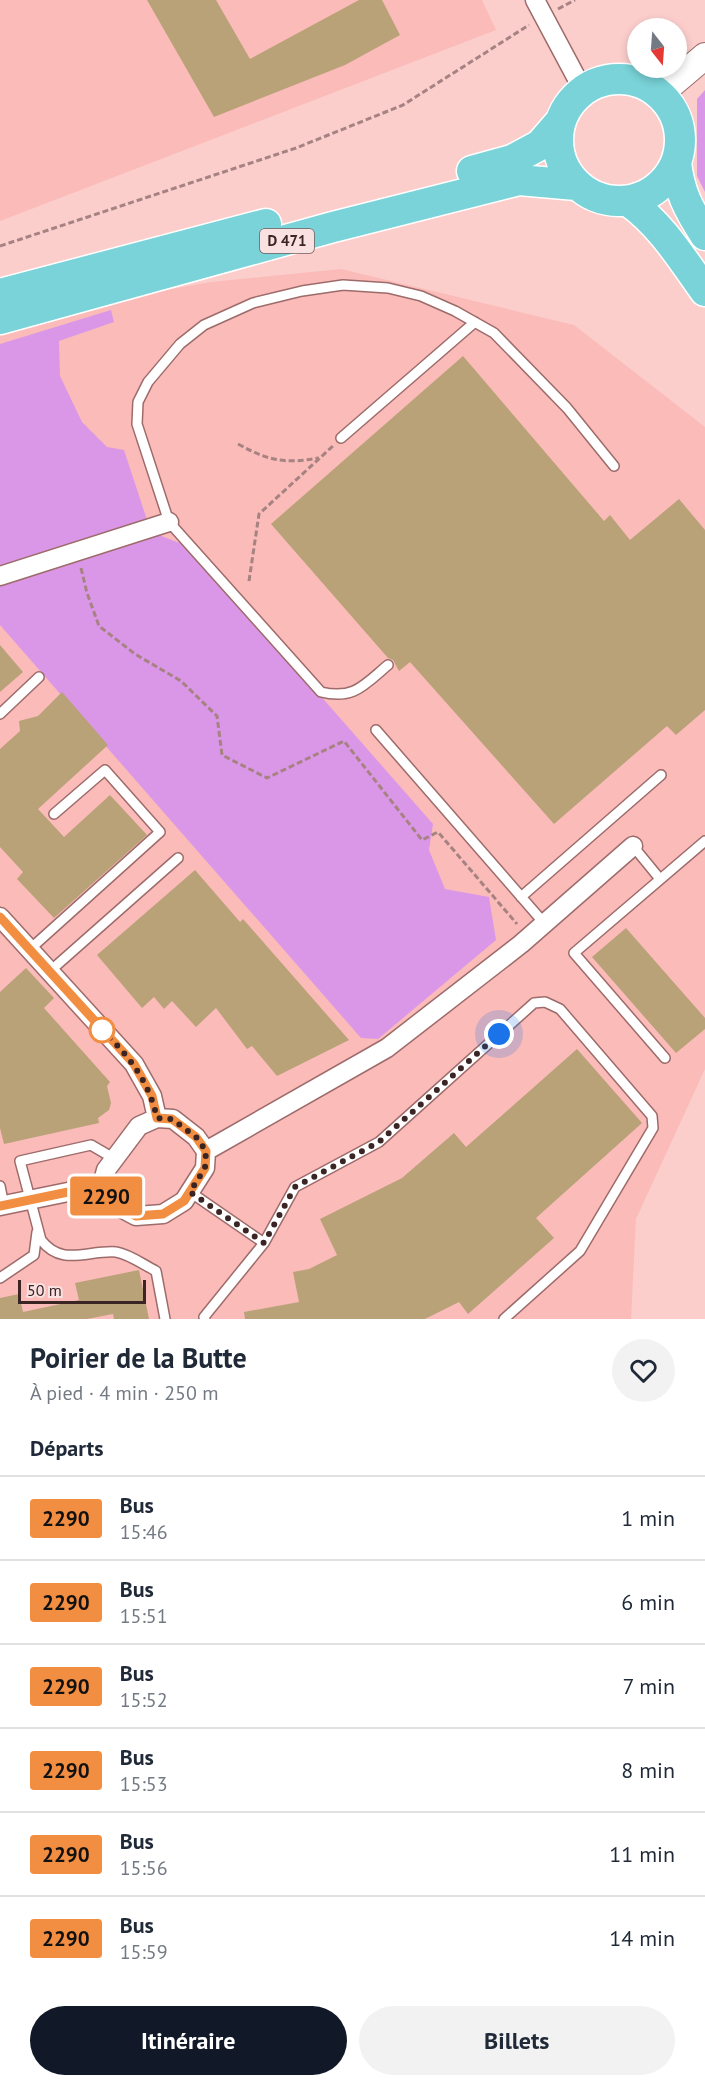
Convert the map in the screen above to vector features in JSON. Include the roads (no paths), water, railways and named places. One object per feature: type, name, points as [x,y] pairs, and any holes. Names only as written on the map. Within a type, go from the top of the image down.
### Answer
[{"type":"main road","points":[[622,79],[642,83],[660,94],[673,111],[680,131],[679,152],[669,176],[657,188],[628,201],[614,202],[600,199],[576,185],[566,172],[559,157],[557,140],[559,123],[568,105],[583,90],[601,81],[622,79]]},
{"type":"main road","name":"D 471","points":[[0,294],[512,160],[540,145],[559,123]]},
{"type":"main road","points":[[676,162],[678,184],[705,235]]},
{"type":"main road","name":"D 471","points":[[0,319],[333,227],[519,180],[576,185]]},
{"type":"main road","points":[[628,201],[646,214],[673,246],[705,291]]},
{"type":"street","points":[[539,8],[583,90]]},
{"type":"street","points":[[660,94],[705,56]]},
{"type":"street","points":[[0,576],[169,522]]},
{"type":"street","points":[[206,1151],[387,1048],[528,937],[633,846]]},
{"type":"street","points":[[0,917],[134,1064],[152,1096],[157,1118]]},
{"type":"street","points":[[157,1118],[172,1119],[196,1137],[206,1151],[205,1168],[184,1201],[163,1214],[136,1216],[108,1201],[102,1185],[106,1170],[139,1126],[157,1118]]},
{"type":"street","points":[[2,1206],[102,1185]]},
{"type":"lane","points":[[388,665],[353,693],[338,696],[321,692],[169,522],[137,424],[138,402],[148,382],[180,344],[204,325],[253,303],[302,291],[343,285],[388,288],[421,296],[494,333],[567,408],[614,466]]},
{"type":"lane","points":[[341,438],[475,322]]},
{"type":"lane","points":[[0,714],[39,677]]},
{"type":"lane","points":[[376,730],[544,923]]},
{"type":"lane","points":[[29,950],[160,832],[105,770],[54,814]]},
{"type":"lane","points":[[521,897],[661,775]]},
{"type":"lane","points":[[665,1058],[574,953],[705,841]]},
{"type":"lane","points":[[633,846],[660,879]]},
{"type":"lane","points":[[49,972],[178,858]]},
{"type":"lane","points":[[205,1319],[204,1317],[264,1243],[295,1187],[379,1142],[534,1003],[545,1002],[560,1009],[652,1116],[653,1128],[580,1251],[504,1319]]},
{"type":"lane","points":[[115,1159],[91,1145],[20,1161],[41,1240],[49,1250],[64,1256],[118,1252],[156,1270],[165,1319]]},
{"type":"lane","points":[[0,1186],[2,1206]]},
{"type":"lane","points":[[190,1192],[264,1243]]},
{"type":"lane","points":[[0,1278],[34,1255],[37,1227]]}]
